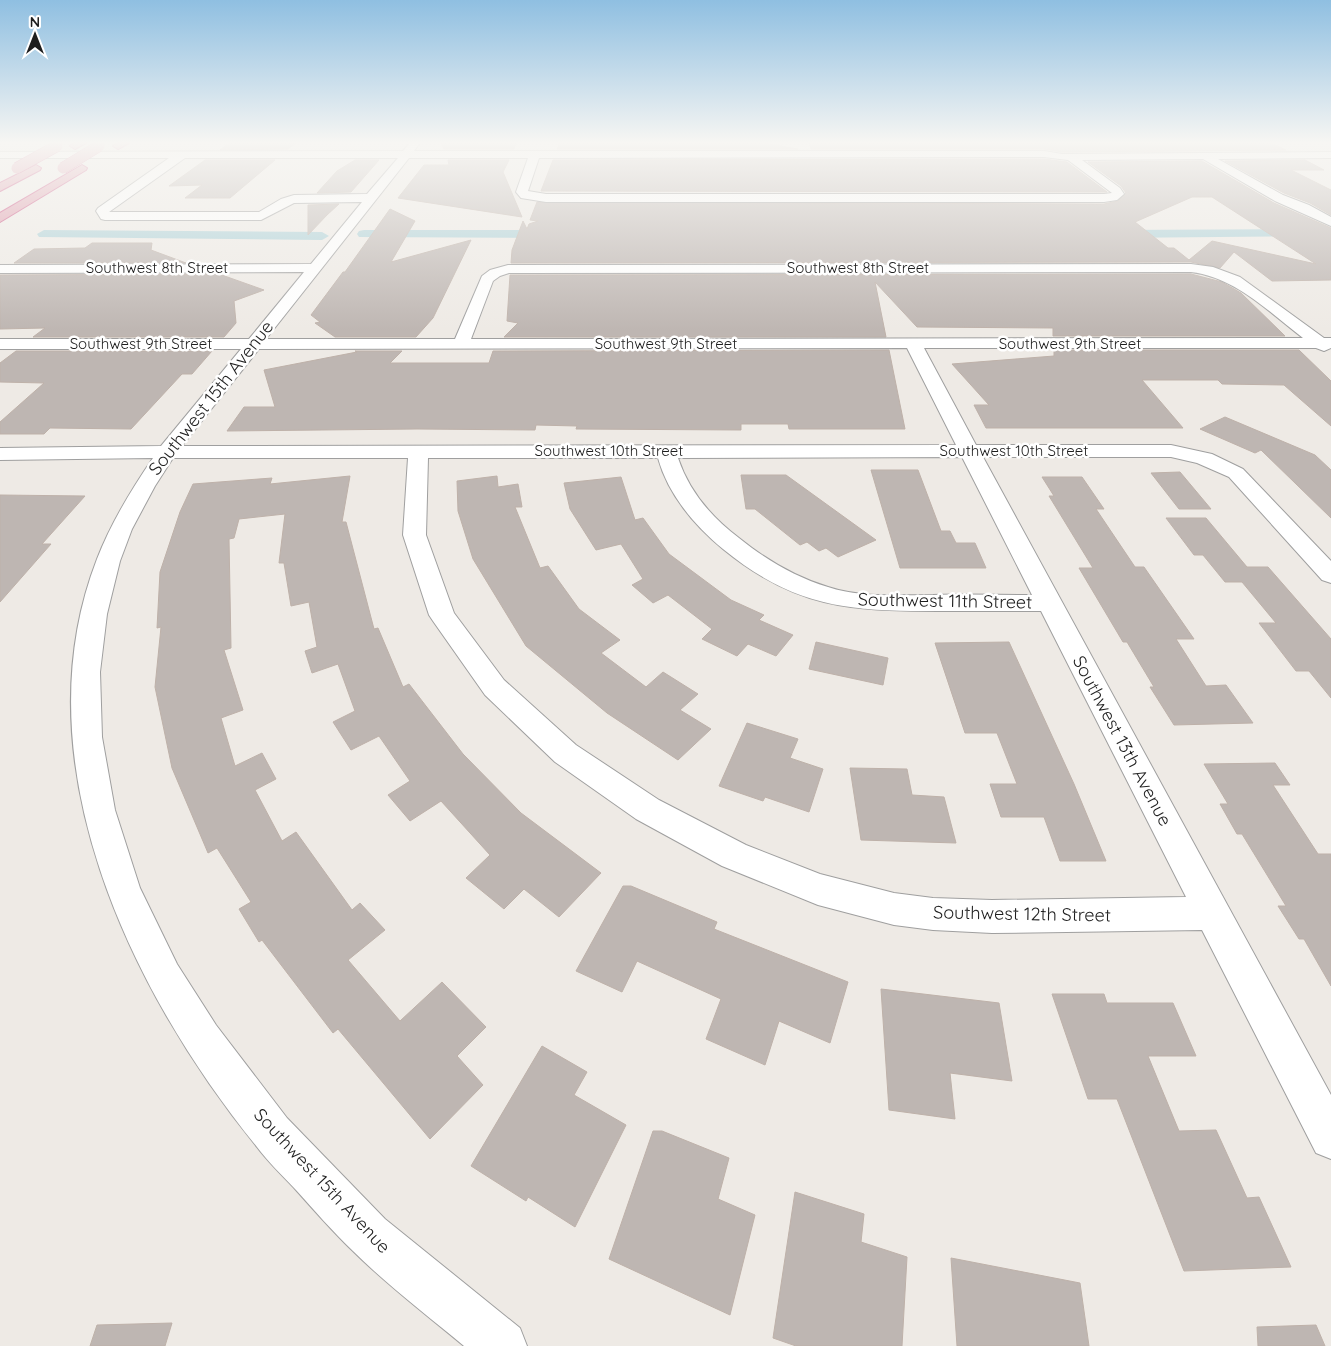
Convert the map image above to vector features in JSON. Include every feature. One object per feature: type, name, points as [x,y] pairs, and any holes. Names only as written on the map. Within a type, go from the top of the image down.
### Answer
[{"type":"highway","points":[[0,218],[20,206]]},
{"type":"street","points":[[109,206],[102,211],[105,216],[261,216],[273,211],[279,206]]},
{"type":"street","name":"Southwest 15th Avenue","points":[[365,206],[167,452],[144,486],[121,530],[108,561],[94,614],[86,672],[87,737],[99,810],[123,890],[164,977],[197,1032],[272,1133],[368,1236],[487,1342]]},
{"type":"street","points":[[1284,206],[1331,234]]},
{"type":"street","points":[[1299,206],[1331,222]]},
{"type":"street","name":"Southwest 8th Street","points":[[0,269],[314,268]]},
{"type":"street","name":"Southwest 8th Street","points":[[461,344],[487,279],[502,271],[523,268],[1191,268],[1214,272],[1235,280],[1327,346]]},
{"type":"street","name":"Southwest 9th Street","points":[[0,344],[1327,346]]},
{"type":"street","name":"Southwest 13th Avenue","points":[[913,344],[1331,1138]]},
{"type":"street","name":"Southwest 11th Street","points":[[666,451],[678,483],[692,505],[712,527],[738,550],[770,571],[793,583],[820,593],[849,600],[880,604],[1049,602]]},
{"type":"street","name":"Southwest 10th Street","points":[[0,454],[167,452],[1171,451],[1194,454],[1217,461],[1236,473],[1331,575]]},
{"type":"street","name":"Southwest 12th Street","points":[[418,452],[411,495],[413,531],[422,569],[440,611],[457,640],[492,685],[538,730],[596,777],[667,822],[750,864],[817,890],[856,901],[896,909],[976,917],[1213,914]]},
{"type":"building","points":[[308,206],[337,206],[327,215],[308,235]]},
{"type":"building","points":[[449,206],[517,206],[522,217]]},
{"type":"building","points":[[536,206],[1172,206],[1135,222],[1168,248],[1174,248],[1189,260],[1212,241],[1316,264],[1226,206],[1280,206],[1331,228],[1331,280],[1272,281],[1234,252],[1220,268],[1191,262],[511,263],[512,250],[523,221],[527,229],[529,224],[538,221],[530,220]]},
{"type":"building","points":[[1315,206],[1331,206],[1331,215]]},
{"type":"building","points":[[390,209],[415,221],[391,262],[471,240],[433,318],[416,337],[335,337],[315,323],[320,322],[311,315],[343,272],[345,272]]},
{"type":"building","points":[[92,243],[152,243],[151,250],[186,263],[14,263],[34,249],[85,248]]},
{"type":"building","points":[[219,274],[264,290],[234,301],[236,323],[224,337],[33,337],[45,328],[0,329],[0,275]]},
{"type":"building","points":[[1191,274],[1222,282],[1241,293],[1285,336],[1053,336],[1053,328],[917,327],[875,282],[886,337],[504,337],[518,323],[507,321],[510,275]]},
{"type":"building","points":[[889,350],[905,429],[789,429],[788,424],[741,424],[741,430],[576,429],[577,426],[536,425],[535,430],[227,431],[244,407],[275,407],[264,370],[357,352],[355,351],[402,351],[390,363],[489,363],[493,351]]},
{"type":"building","points":[[1054,350],[1299,350],[1331,381],[1331,426],[1284,385],[1222,384],[1218,380],[1142,380],[1183,428],[986,428],[974,405],[989,405],[952,364],[1054,356]]},
{"type":"building","points":[[16,351],[212,351],[192,374],[182,374],[131,429],[50,428],[44,434],[0,434],[0,422],[44,383],[0,382],[0,363]]},
{"type":"building","points":[[1225,417],[1315,455],[1331,470],[1331,518],[1261,450],[1255,453],[1200,429]]},
{"type":"building","points":[[871,470],[918,470],[941,531],[950,531],[956,543],[975,543],[986,568],[900,568]]},
{"type":"building","points":[[1180,472],[1211,509],[1179,509],[1151,473]]},
{"type":"building","points":[[741,475],[786,475],[876,540],[838,557],[826,548],[819,551],[807,542],[800,545],[755,509],[746,509]]},
{"type":"building","points":[[350,476],[342,522],[346,522],[374,629],[378,628],[403,687],[409,684],[463,754],[521,813],[601,873],[559,917],[524,889],[504,909],[466,878],[490,855],[441,801],[410,821],[388,795],[410,781],[379,736],[351,750],[333,722],[355,711],[338,664],[312,673],[305,651],[317,647],[309,602],[291,606],[284,563],[279,563],[285,514],[239,519],[234,538],[229,539],[231,648],[224,650],[243,710],[221,718],[235,766],[262,753],[276,779],[255,790],[282,841],[296,832],[352,910],[360,903],[385,930],[348,960],[400,1021],[442,982],[486,1027],[457,1056],[483,1085],[430,1139],[338,1029],[333,1033],[262,940],[259,942],[239,909],[251,902],[217,848],[208,853],[172,768],[155,687],[161,627],[157,628],[160,572],[180,512],[193,484],[272,478],[270,484]]},
{"type":"building","points":[[497,476],[498,487],[518,484],[522,507],[515,507],[540,568],[548,566],[579,609],[620,640],[601,653],[646,687],[663,672],[698,694],[680,710],[711,729],[678,760],[607,713],[526,646],[473,559],[458,511],[457,481]]},
{"type":"building","points":[[621,477],[635,520],[643,518],[669,554],[731,600],[764,615],[759,620],[793,635],[776,656],[748,644],[737,656],[702,639],[712,629],[668,595],[653,603],[632,585],[643,579],[621,544],[596,550],[570,509],[564,483]]},
{"type":"building","points":[[1042,477],[1082,477],[1104,509],[1096,509],[1135,567],[1144,567],[1194,639],[1176,639],[1206,686],[1226,685],[1253,723],[1174,725],[1150,687],[1154,687],[1127,642],[1123,642],[1079,568],[1093,568],[1049,496],[1054,496]]},
{"type":"building","points":[[0,495],[85,496],[42,544],[51,544],[0,602]]},
{"type":"building","points":[[1166,518],[1206,518],[1247,567],[1268,567],[1331,639],[1331,698],[1309,671],[1296,671],[1259,623],[1276,623],[1242,582],[1225,582],[1203,555],[1194,555]]},
{"type":"building","points":[[816,642],[888,658],[883,685],[809,669]]},
{"type":"building","points":[[1009,642],[1074,784],[1106,861],[1060,861],[1044,817],[1001,817],[990,784],[1017,784],[997,733],[965,733],[935,643]]},
{"type":"building","points":[[747,723],[798,739],[790,758],[823,769],[809,812],[765,797],[763,801],[719,786]]},
{"type":"building","points":[[1275,763],[1290,785],[1273,785],[1318,854],[1331,854],[1331,986],[1304,939],[1299,939],[1278,906],[1286,906],[1242,834],[1237,834],[1220,804],[1228,804],[1204,764]]},
{"type":"building","points":[[850,768],[907,769],[912,795],[944,797],[956,843],[861,840]]},
{"type":"building","points":[[623,886],[631,886],[717,922],[714,929],[848,982],[830,1043],[779,1021],[765,1065],[706,1039],[721,999],[637,961],[622,992],[576,971]]},
{"type":"building","points":[[881,989],[999,1003],[1012,1081],[950,1073],[955,1119],[889,1110]]},
{"type":"building","points":[[1052,994],[1104,994],[1107,1003],[1173,1003],[1196,1056],[1148,1056],[1179,1131],[1216,1130],[1247,1198],[1259,1197],[1291,1267],[1184,1271],[1117,1099],[1088,1099]]},
{"type":"building","points":[[542,1046],[587,1072],[574,1095],[626,1125],[575,1227],[528,1197],[526,1201],[471,1166]]},
{"type":"building","points":[[653,1131],[662,1131],[729,1158],[718,1199],[755,1215],[730,1315],[609,1259]]},
{"type":"building","points":[[795,1192],[864,1214],[861,1242],[907,1257],[902,1346],[796,1346],[773,1338]]},
{"type":"building","points":[[951,1258],[1080,1283],[1089,1346],[957,1346]]},
{"type":"building","points":[[172,1323],[165,1346],[90,1346],[97,1325]]},
{"type":"building","points":[[1316,1325],[1325,1346],[1258,1346],[1257,1327]]},
{"type":"waterway","points":[[1111,234],[1309,233]]},
{"type":"waterway","points":[[44,234],[322,236]]},
{"type":"waterway","points":[[364,234],[556,234]]}]
